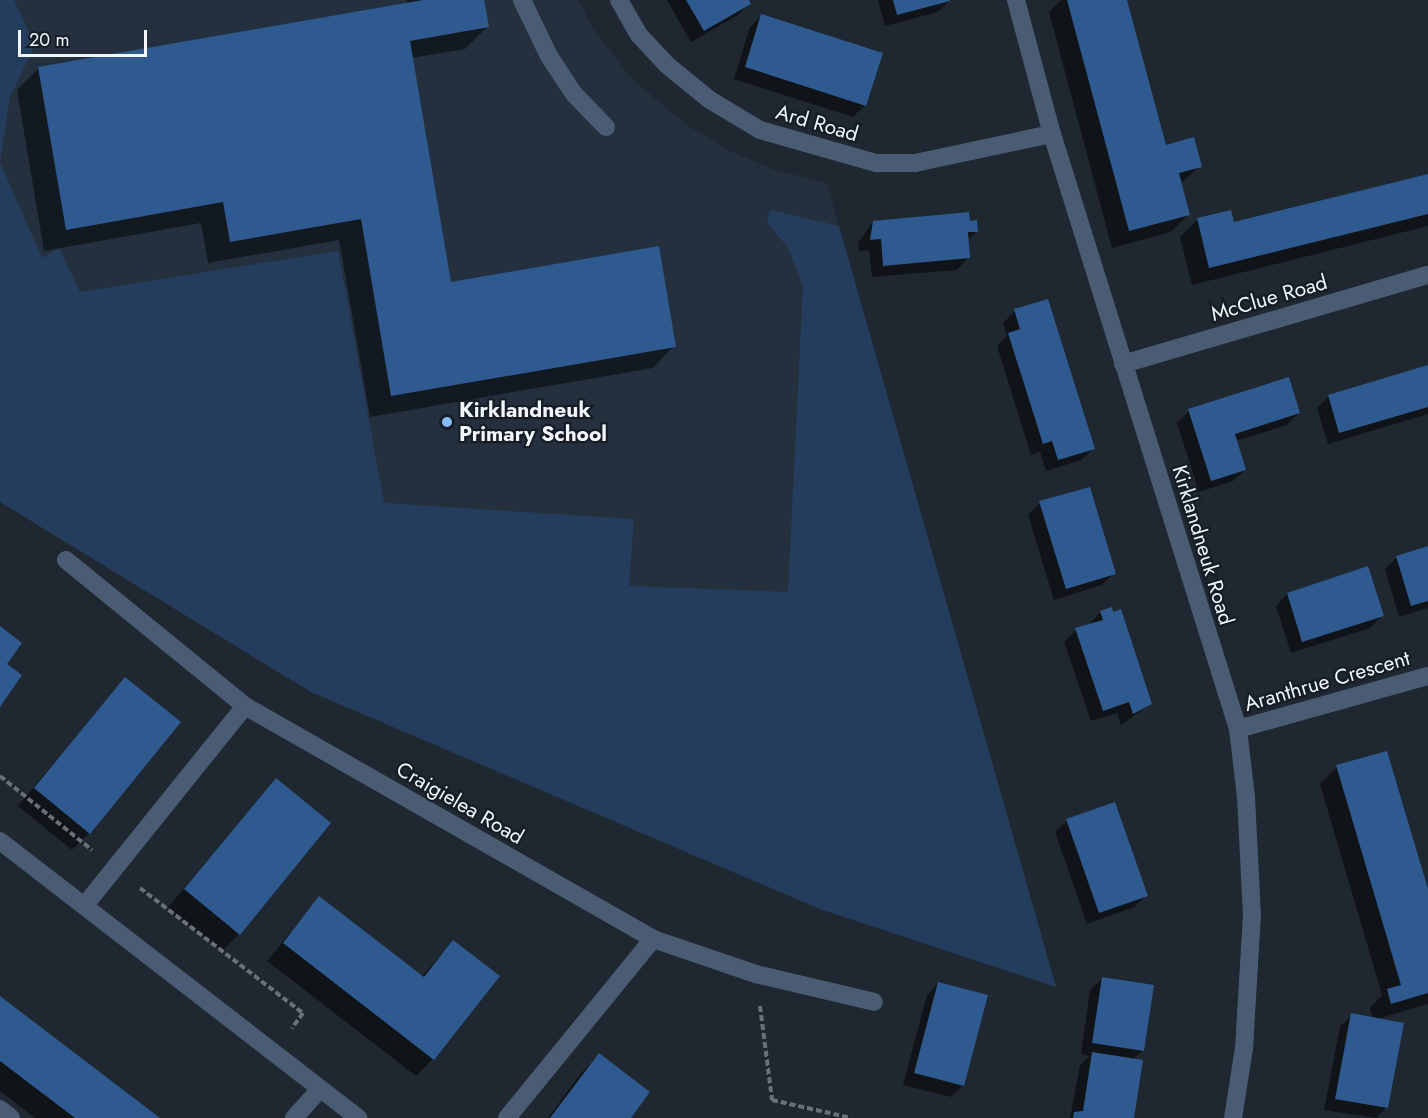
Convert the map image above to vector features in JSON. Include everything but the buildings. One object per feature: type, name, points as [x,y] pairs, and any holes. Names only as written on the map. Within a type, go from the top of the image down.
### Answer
[{"type":"street","points":[[522,0],[549,56],[574,94],[606,127]]},
{"type":"street","name":"Ard Road","points":[[619,0],[639,35],[667,65],[710,100],[760,130],[876,163],[915,163],[1052,134]]},
{"type":"street","name":"Kirklandneuk Road","points":[[1016,0],[1052,134],[1238,729],[1246,797],[1252,914],[1244,1048],[1233,1118]]},
{"type":"street","name":"McClue Road","points":[[1123,364],[1428,274]]},
{"type":"street","name":"Craigielea Road","points":[[66,560],[245,706],[652,939],[756,974],[874,1002]]},
{"type":"street","name":"Aranthrue Crescent","points":[[1238,729],[1428,676]]},
{"type":"street","points":[[86,905],[245,706]]},
{"type":"street","points":[[0,841],[86,905],[358,1118]]},
{"type":"street","points":[[507,1118],[652,939]]},
{"type":"street","points":[[294,1118],[320,1089]]},
{"type":"street","points":[[0,1109],[11,1118]]},
{"type":"path","points":[[0,776],[115,869],[303,1013],[273,1052]]},
{"type":"path","points":[[756,974],[772,1100],[851,1118]]},
{"type":"shaded area","name":"Kirklandneuk Primary School","points":[[0,0],[579,0],[591,26],[632,79],[687,125],[728,150],[772,169],[827,183],[1056,987],[820,909],[311,692],[0,502]]},
{"type":"shaded area","points":[[0,0],[14,0],[35,45],[10,97],[0,162]]},
{"type":"shaded area","points":[[0,162],[42,258],[59,248],[80,292],[338,251],[384,503],[634,519],[629,586],[788,592],[803,286],[788,248],[767,222],[770,210],[839,226],[1056,987],[820,909],[311,692],[0,502]]},
{"type":"place","name":"Kirklandneuk Primary School","points":[[447,422]]}]
